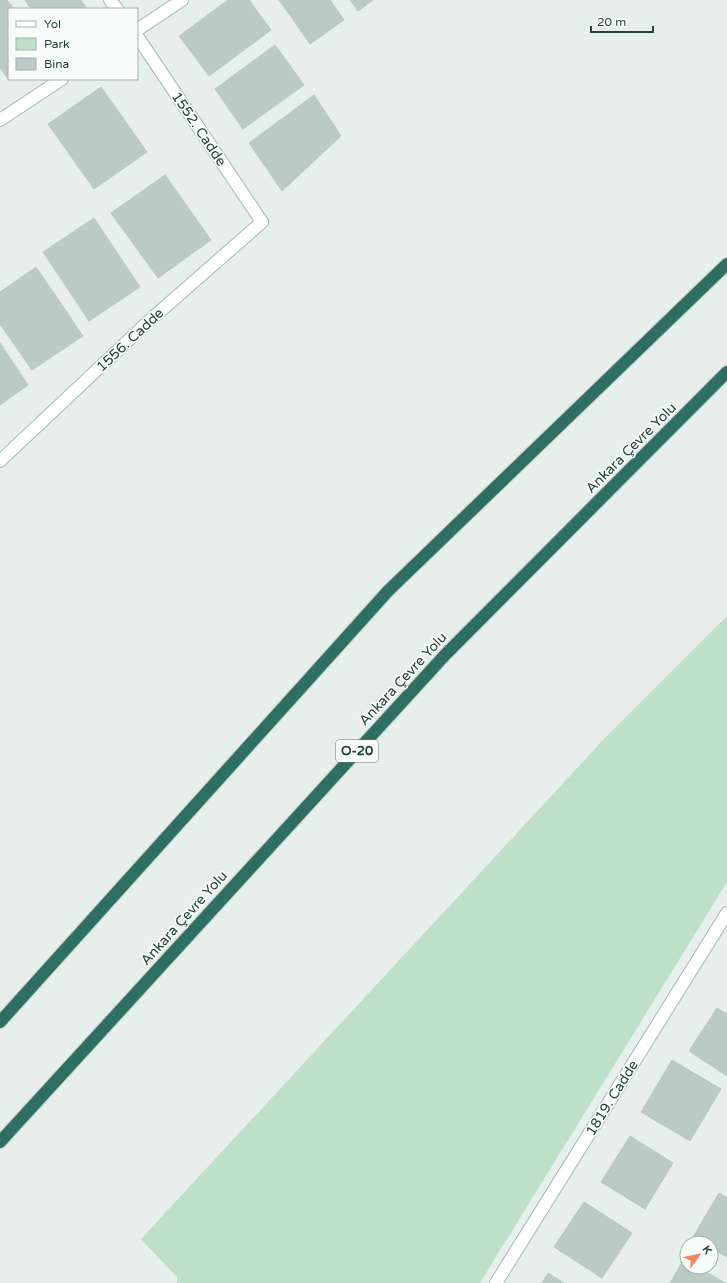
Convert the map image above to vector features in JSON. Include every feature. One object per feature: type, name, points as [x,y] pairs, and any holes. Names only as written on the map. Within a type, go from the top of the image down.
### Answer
[{"type":"highway","points":[[0,1022],[388,591],[727,264]]},
{"type":"highway","name":"Ankara Çevre Yolu","points":[[0,1142],[445,655],[727,372]]},
{"type":"street","points":[[138,29],[182,0]]},
{"type":"street","name":"1552. Cadde","points":[[138,37],[262,222]]},
{"type":"street","points":[[0,120],[60,80]]},
{"type":"street","name":"1556. Cadde","points":[[0,461],[149,321],[262,222]]},
{"type":"street","name":"1819. Cadde","points":[[496,1283],[727,913]]},
{"type":"green space","points":[[727,616],[727,882],[480,1283],[177,1283],[177,1277],[141,1239],[604,739]]},
{"type":"building","points":[[0,0],[7,0],[13,8],[8,8],[8,79],[0,68]]},
{"type":"building","points":[[25,0],[81,0],[86,8],[30,8]]},
{"type":"building","points":[[228,0],[249,0],[271,30],[209,76],[179,36]]},
{"type":"building","points":[[279,0],[330,0],[344,20],[310,44]]},
{"type":"building","points":[[350,0],[373,0],[358,11]]},
{"type":"building","points":[[275,45],[304,85],[243,129],[215,89]]},
{"type":"building","points":[[101,87],[147,152],[94,189],[48,124]]},
{"type":"building","points":[[314,95],[341,136],[282,191],[249,143]]},
{"type":"building","points":[[165,175],[211,240],[158,278],[111,213]]},
{"type":"building","points":[[94,218],[140,287],[89,321],[43,252]]},
{"type":"building","points":[[36,267],[83,336],[32,370],[0,324],[0,292]]},
{"type":"building","points":[[0,343],[28,385],[0,405]]},
{"type":"building","points":[[717,1008],[727,1014],[727,1076],[689,1051]]},
{"type":"building","points":[[672,1060],[721,1089],[690,1141],[641,1112]]},
{"type":"building","points":[[630,1136],[673,1163],[645,1209],[601,1182]]},
{"type":"building","points":[[719,1193],[727,1198],[727,1257],[719,1252],[719,1235],[694,1235]]},
{"type":"building","points":[[584,1202],[632,1233],[602,1278],[554,1247]]},
{"type":"building","points":[[679,1268],[679,1275],[712,1275],[725,1283],[670,1283]]},
{"type":"building","points":[[548,1273],[564,1283],[542,1283]]}]
